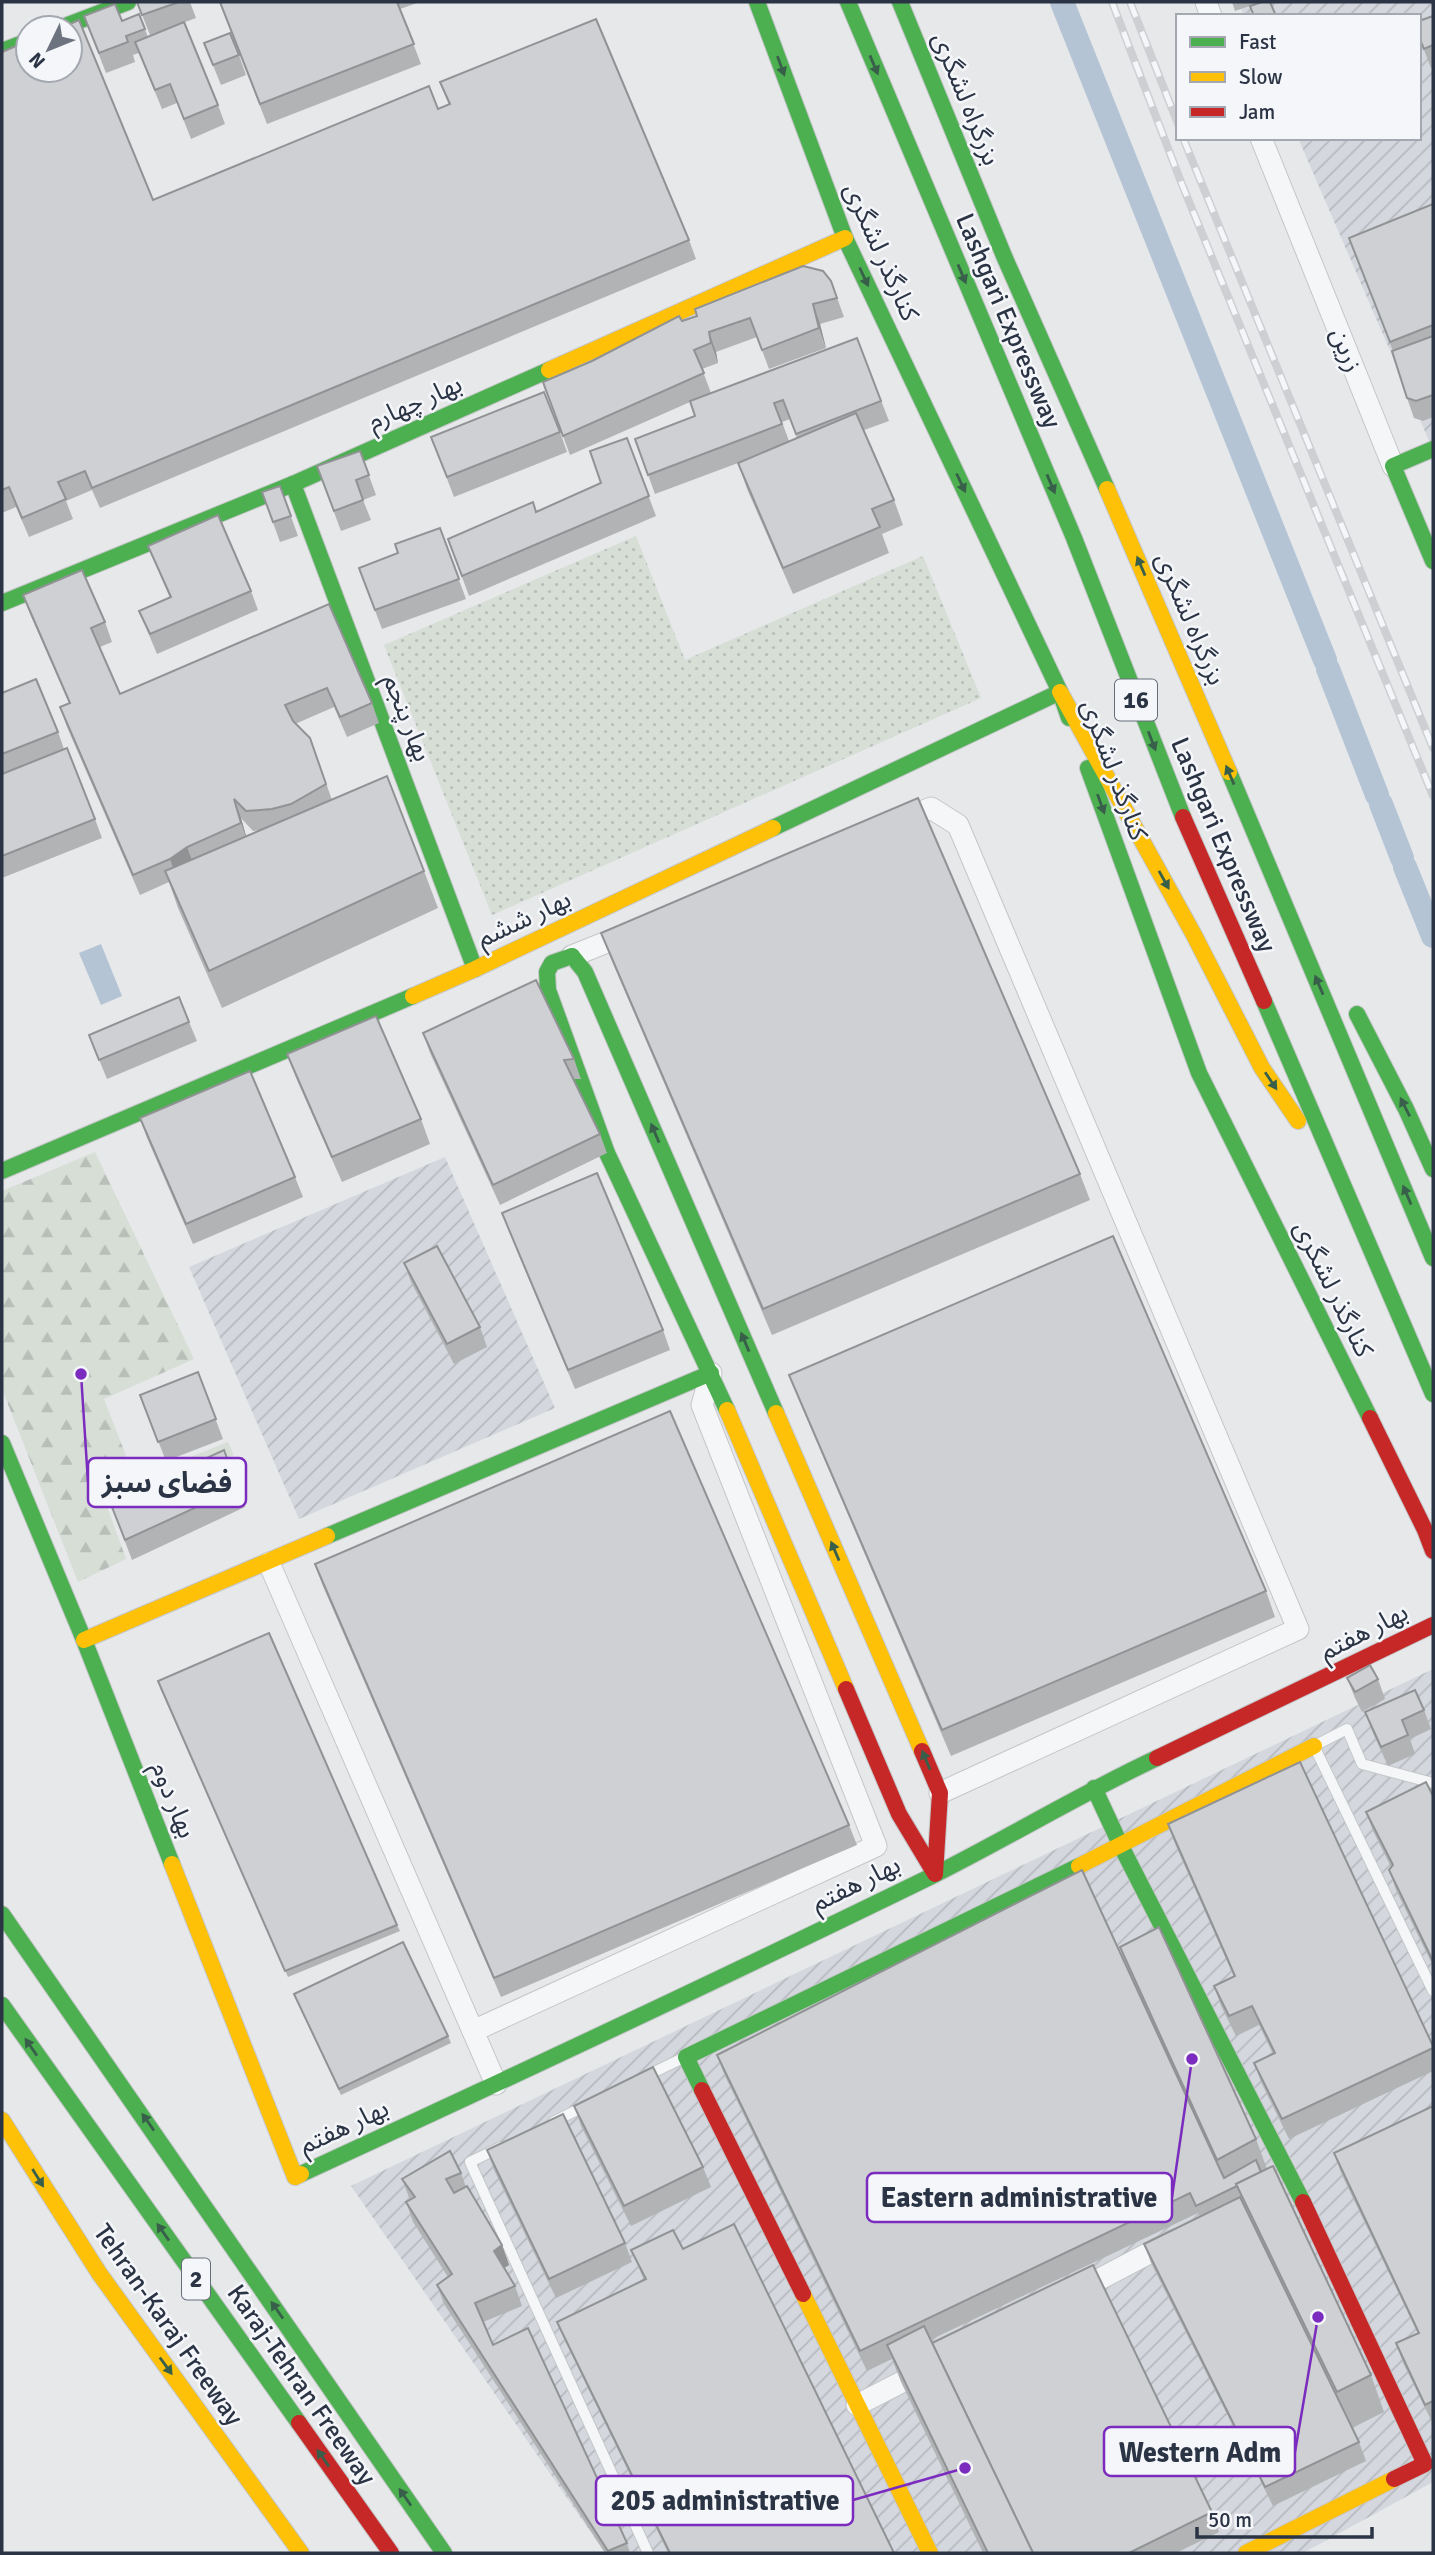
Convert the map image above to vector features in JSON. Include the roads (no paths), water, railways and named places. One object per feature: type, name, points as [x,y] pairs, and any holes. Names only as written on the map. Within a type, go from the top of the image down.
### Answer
[{"type":"main road","points":[[84,19],[128,2]]},
{"type":"main road","name":"کنارگذر لشگری","points":[[757,2],[845,238],[1060,692],[1199,1073],[1433,1551]]},
{"type":"main road","name":"Lashgari Expressway","points":[[848,2],[1074,538],[1172,793],[1311,1106],[1433,1394]]},
{"type":"main road","name":"بزرگراه لشگری","points":[[900,2],[1004,256],[1079,422],[1275,879],[1433,1258]]},
{"type":"main road","name":"بهار چهارم","points":[[2,603],[293,484],[845,238]]},
{"type":"main road","points":[[1393,466],[1433,449]]},
{"type":"main road","name":"زرین","points":[[1393,466],[1433,561]]},
{"type":"main road","name":"بهار پنجم","points":[[293,484],[475,969]]},
{"type":"main road","points":[[1060,692],[1194,935],[1262,1068],[1301,1126],[1364,1234]]},
{"type":"main road","name":"بهار ششم","points":[[2,1171],[475,969],[1060,692]]},
{"type":"main road","points":[[1275,879],[1322,948]]},
{"type":"main road","points":[[572,956],[585,972],[940,1793],[935,1874],[899,1814],[711,1373],[607,1153],[548,990],[547,972],[552,964],[572,956]]},
{"type":"main road","points":[[1352,1005],[1406,1109],[1433,1169]]},
{"type":"main road","points":[[84,1640],[711,1373]]},
{"type":"main road","name":"بهار دوم","points":[[2,1443],[84,1640],[295,2177]]},
{"type":"main road","name":"بهار هفتم","points":[[295,2177],[935,1874],[1094,1788],[1433,1625]]},
{"type":"main road","points":[[930,2553],[686,2057],[1121,1846],[1314,1746]]},
{"type":"main road","points":[[1094,1788],[1286,2183],[1429,2462],[1245,2553]]},
{"type":"main road","points":[[2,1914],[444,2553]]},
{"type":"main road","name":"Karaj-Tehran Freeway","points":[[2,2005],[391,2553]]},
{"type":"main road","name":"Tehran-Karaj Freeway","points":[[2,2120],[99,2273],[301,2553]]},
{"type":"main road","points":[[19,2179],[99,2273]]},
{"type":"street","name":"زرین","points":[[1262,140],[1393,466]]},
{"type":"street","points":[[880,829],[931,808],[958,825],[1298,1629],[940,1793]]},
{"type":"street","points":[[572,956],[649,925]]},
{"type":"street","points":[[473,2031],[876,1846],[702,1405],[711,1373]]},
{"type":"street","points":[[269,1563],[496,2084]]},
{"type":"street","points":[[1059,2300],[1194,2230]]},
{"type":"street","points":[[857,2405],[949,2357]]},
{"type":"lane","points":[[1433,1783],[1362,1764],[1347,1729],[1314,1746],[1433,1991]]},
{"type":"lane","points":[[638,2080],[686,2057]]},
{"type":"lane","points":[[542,2127],[602,2098]]},
{"type":"lane","points":[[506,2145],[470,2162],[648,2553]]},
{"type":"water","points":[[101,944],[122,996],[101,1005],[79,953]]},
{"type":"waterway","points":[[1062,2],[1325,660]]},
{"type":"waterway","points":[[1328,669],[1377,795]]},
{"type":"waterway","points":[[1381,804],[1402,858]]},
{"type":"waterway","points":[[1405,867],[1433,936]]},
{"type":"railway","points":[[1112,2],[1181,182],[1433,796]]},
{"type":"railway","points":[[1130,2],[1176,119]]},
{"type":"railway","points":[[1184,140],[1433,748]]},
{"type":"place","name":"فضای سبز","points":[[81,1374]]},
{"type":"place","name":"Eastern administrative","points":[[1192,2059]]},
{"type":"place","name":"Western Adm","points":[[1318,2317]]},
{"type":"place","name":"205 administrative","points":[[965,2468]]}]
